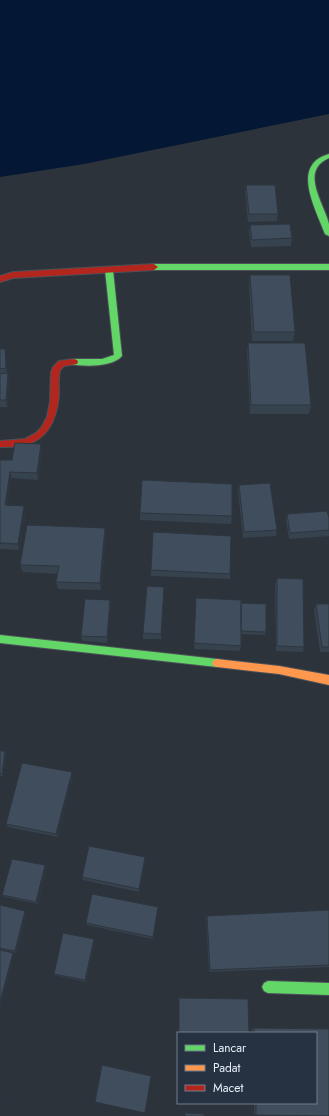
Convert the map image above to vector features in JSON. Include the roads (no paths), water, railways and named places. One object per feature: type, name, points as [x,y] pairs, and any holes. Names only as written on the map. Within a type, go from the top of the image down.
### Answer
[{"type":"street","points":[[329,156],[322,158],[315,164],[311,177],[312,187],[329,234]]},
{"type":"street","points":[[0,279],[12,275],[160,267],[329,267]]},
{"type":"street","points":[[0,444],[26,442],[41,435],[46,429],[54,411],[55,372],[58,366],[62,363],[112,361],[117,358],[116,325],[109,270]]},
{"type":"street","points":[[0,639],[279,670],[329,680]]},
{"type":"street","points":[[268,987],[329,989]]},
{"type":"water","points":[[0,0],[329,0],[329,114],[84,164],[0,177]]}]
